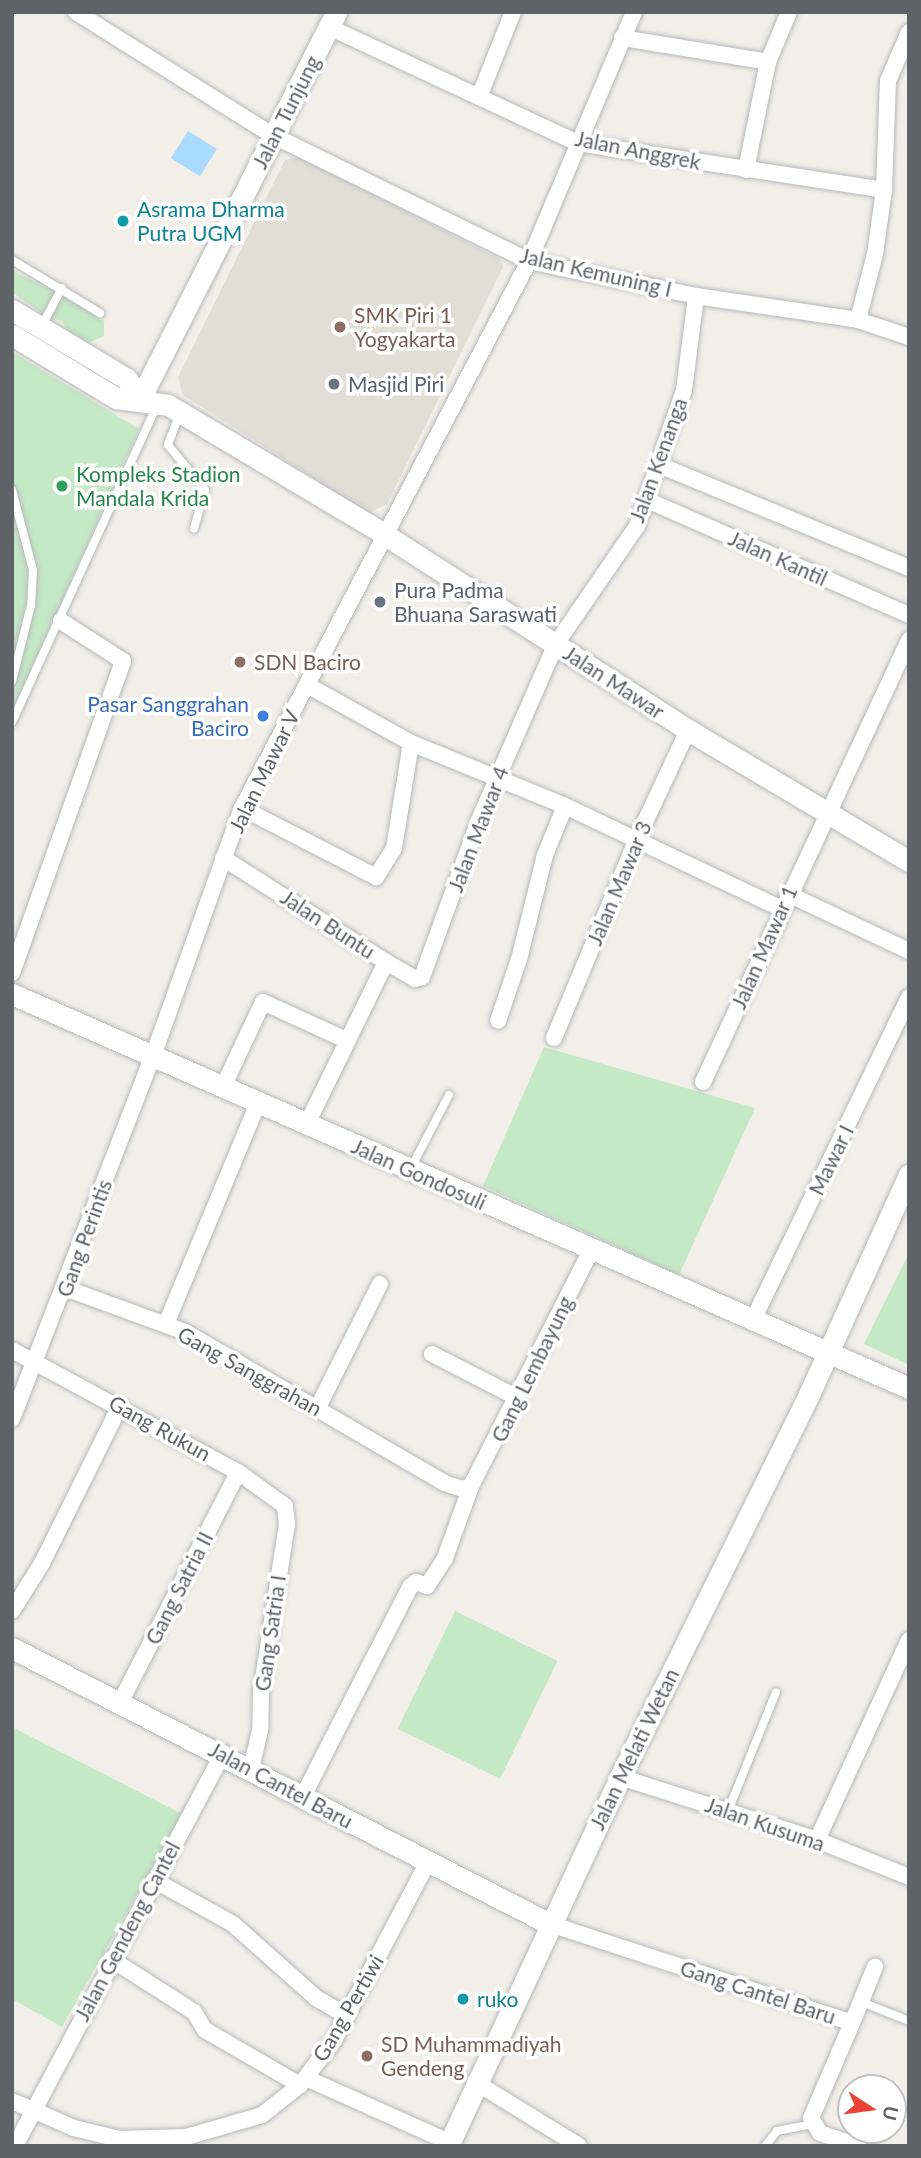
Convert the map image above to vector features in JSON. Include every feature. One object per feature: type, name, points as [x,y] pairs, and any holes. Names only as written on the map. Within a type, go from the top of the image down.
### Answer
[{"type":"street","name":"Jalan Kemuning I","points":[[76,12],[100,19],[274,136],[529,261],[696,296],[858,320],[909,337]]},
{"type":"street","points":[[479,97],[513,12]]},
{"type":"street","name":"Jalan Mawar V","points":[[153,1056],[242,808],[529,261],[634,12]]},
{"type":"street","points":[[746,170],[768,62],[789,12]]},
{"type":"street","name":"Jalan Anggrek","points":[[332,20],[479,97],[578,143],[884,190]]},
{"type":"street","name":"Jalan Tunjung","points":[[149,400],[332,20]]},
{"type":"street","points":[[858,320],[875,254],[884,190],[888,81],[909,32]]},
{"type":"street","points":[[622,38],[768,62]]},
{"type":"street","name":"Jalan Kenanga","points":[[556,644],[637,526],[684,390],[696,296]]},
{"type":"street","points":[[12,310],[127,379],[149,400]]},
{"type":"street","points":[[12,335],[116,398],[149,400]]},
{"type":"street","name":"Jalan Mawar","points":[[149,400],[181,412],[384,534],[688,730],[909,860]]},
{"type":"street","name":"Jalan Kantil","points":[[659,465],[909,568]]},
{"type":"street","name":"Jalan Kantil","points":[[647,500],[909,615]]},
{"type":"street","points":[[12,973],[123,661],[61,621]]},
{"type":"street","name":"Jalan Mawar 1","points":[[702,1082],[825,812],[909,640]]},
{"type":"street","name":"Jalan Mawar 4","points":[[386,962],[415,979],[422,977],[496,778],[556,644]]},
{"type":"street","points":[[307,685],[411,743],[565,806],[785,902],[909,951]]},
{"type":"street","name":"Jalan Mawar 3","points":[[554,1038],[637,839],[688,730]]},
{"type":"street","points":[[242,808],[376,877],[394,848],[411,743]]},
{"type":"street","points":[[498,1021],[519,959],[545,855],[565,806]]},
{"type":"street","name":"Jalan Buntu","points":[[223,859],[386,962],[307,1124]]},
{"type":"street","name":"Jalan Gondosuli","points":[[12,994],[827,1355],[909,1388]]},
{"type":"street","name":"Mawar I","points":[[752,1322],[909,998]]},
{"type":"street","points":[[223,1087],[263,1002],[346,1040]]},
{"type":"street","name":"Gang Perintis","points":[[12,1419],[153,1056]]},
{"type":"street","name":"Gang Sanggrahan","points":[[258,1103],[166,1324],[444,1483],[463,1489],[471,1486]]},
{"type":"street","name":"Jalan Melati Wetan","points":[[449,2144],[475,2082],[620,1777],[827,1355],[909,1175]]},
{"type":"street","name":"Gang Lembayung","points":[[302,1798],[412,1585],[427,1586],[445,1558],[461,1522],[471,1486],[591,1250]]},
{"type":"street","points":[[317,1409],[380,1284]]},
{"type":"street","points":[[65,1288],[166,1324]]},
{"type":"street","name":"Gang Rukun","points":[[12,1350],[37,1360],[280,1498]]},
{"type":"street","points":[[432,1354],[518,1398]]},
{"type":"street","points":[[12,1611],[42,1563],[120,1406]]},
{"type":"street","name":"Gang Satria II","points":[[120,1703],[238,1472]]},
{"type":"street","name":"Gang Satria I","points":[[251,1769],[260,1730],[261,1691],[287,1524],[280,1498]]},
{"type":"street","points":[[817,1840],[909,1640]]},
{"type":"street","name":"Jalan Cantel Baru","points":[[12,1648],[223,1753],[302,1798],[550,1924]]},
{"type":"street","name":"Jalan Gendeng Cantel","points":[[15,2146],[111,1959],[223,1753]]},
{"type":"street","name":"Jalan Kusuma","points":[[620,1777],[817,1840],[909,1877]]},
{"type":"street","name":"Gang Pertiwi","points":[[12,2101],[82,2131],[136,2143],[186,2137],[247,2121],[303,2082],[347,2016],[428,1862]]},
{"type":"street","points":[[154,1880],[233,1924],[316,1998],[347,2016]]},
{"type":"street","name":"Gang Cantel Baru","points":[[550,1924],[852,2023],[812,2124]]},
{"type":"street","points":[[111,1959],[194,2012],[205,2030],[303,2082],[449,2144]]},
{"type":"street","points":[[852,2023],[864,2003],[875,1968]]},
{"type":"street","points":[[475,2082],[579,2146]]},
{"type":"street","points":[[812,2124],[826,2141],[858,2146]]},
{"type":"lane","points":[[12,260],[100,313]]},
{"type":"lane","points":[[41,327],[62,288]]},
{"type":"lane","points":[[12,722],[61,621],[149,400]]},
{"type":"lane","points":[[181,412],[168,445],[205,490],[194,528]]},
{"type":"lane","points":[[12,490],[33,570],[31,605],[12,681]]},
{"type":"lane","points":[[410,1170],[449,1095]]},
{"type":"lane","points":[[728,1811],[776,1692]]},
{"type":"lane","points":[[864,2003],[909,2021]]},
{"type":"lane","points":[[765,2146],[777,2131],[812,2124]]},
{"type":"shaded area","name":"SMK Piri 1 Yogyakarta","points":[[299,157],[499,259],[503,267],[387,504],[369,513],[183,395],[178,377],[285,160]]},
{"type":"green space","points":[[12,271],[63,295],[104,321],[104,336],[88,343],[71,336],[62,321],[47,317],[12,292]]},
{"type":"green space","name":"Kompleks Stadion Mandala Krida","points":[[12,352],[139,429],[12,712]]},
{"type":"green space","points":[[544,1047],[755,1108],[679,1275],[483,1186]]},
{"type":"green space","points":[[909,1253],[909,1365],[864,1344]]},
{"type":"green space","points":[[455,1611],[557,1661],[500,1779],[398,1729]]},
{"type":"green space","points":[[12,1727],[182,1814],[62,2027],[12,1999]]},
{"type":"water","points":[[188,131],[217,149],[200,176],[171,158]]},
{"type":"place","name":"Asrama Dharma Putra UGM","points":[[123,221]]},
{"type":"place","name":"SMK Piri 1 Yogyakarta","points":[[340,327]]},
{"type":"place","name":"Masjid Piri","points":[[334,384]]},
{"type":"place","name":"Kompleks Stadion Mandala Krida","points":[[62,486]]},
{"type":"place","name":"Pura Padma Bhuana Saraswati","points":[[380,602]]},
{"type":"place","name":"SDN Baciro","points":[[240,662]]},
{"type":"place","name":"Pasar Sanggrahan Baciro","points":[[263,716]]},
{"type":"place","name":"ruko","points":[[463,1999]]},
{"type":"place","name":"SD Muhammadiyah Gendeng","points":[[367,2056]]}]
